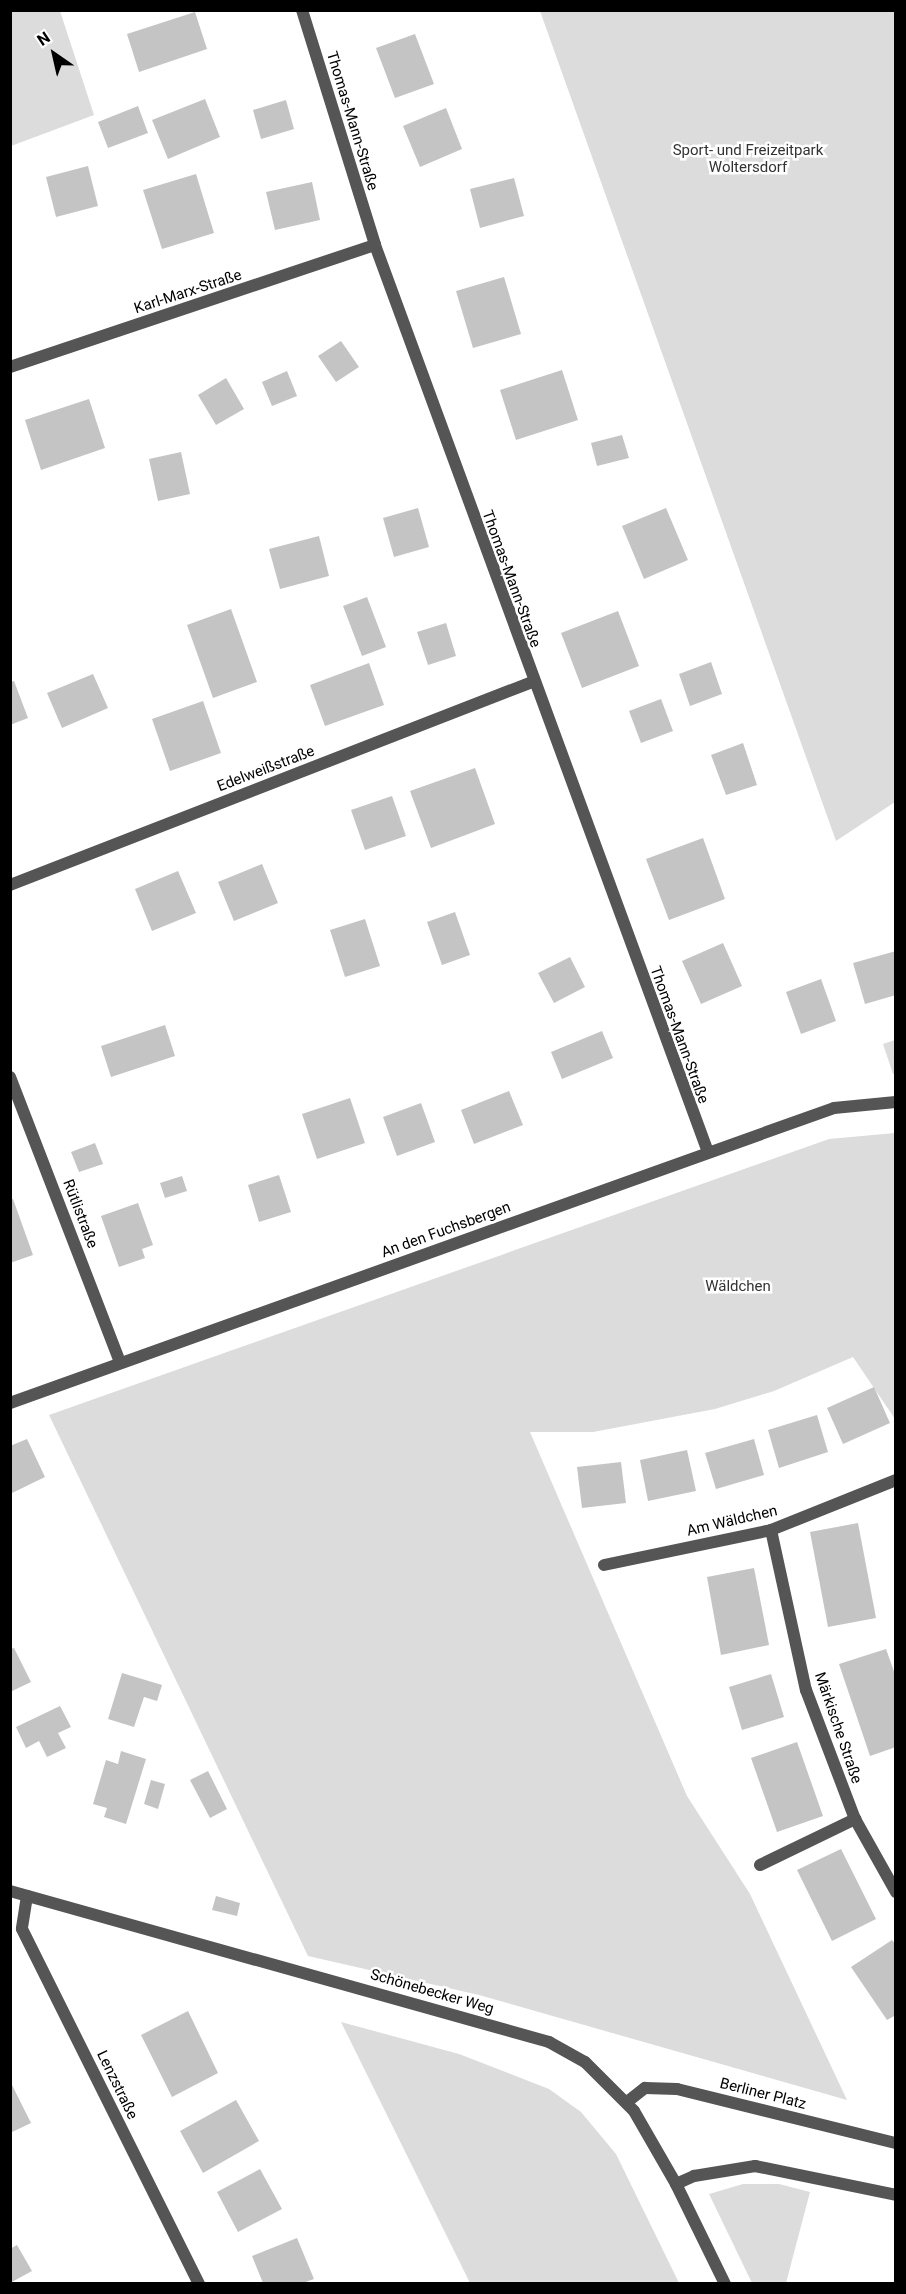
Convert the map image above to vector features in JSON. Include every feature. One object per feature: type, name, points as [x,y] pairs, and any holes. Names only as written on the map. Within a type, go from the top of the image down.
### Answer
[{"type":"street","name":"Thomas-Mann-Straße","points":[[302,10],[375,245],[532,682],[708,1152]]},
{"type":"street","name":"Karl-Marx-Straße","points":[[10,367],[375,245]]},
{"type":"street","name":"Edelweißstraße","points":[[10,885],[532,682]]},
{"type":"street","name":"Rütlistraße","points":[[10,1077],[120,1362]]},
{"type":"street","name":"An den Fuchsbergen","points":[[10,1403],[834,1108],[896,1102]]},
{"type":"street","name":"Am Wäldchen","points":[[604,1565],[771,1530],[896,1480]]},
{"type":"street","name":"Märkische Straße","points":[[771,1530],[806,1690],[855,1819],[896,1892]]},
{"type":"street","points":[[760,1865],[855,1819]]},
{"type":"street","name":"Schönebecker Weg","points":[[10,1891],[549,2042],[585,2062],[627,2102],[676,2184],[725,2283]]},
{"type":"street","name":"Lenzstraße","points":[[27,1896],[22,1929],[199,2283]]},
{"type":"street","name":"Berliner Platz","points":[[627,2102],[645,2088],[676,2089],[896,2143]]},
{"type":"street","points":[[676,2184],[694,2176],[755,2166],[896,2195]]},
{"type":"green space","points":[[11,10],[60,11],[94,115],[11,146]]},
{"type":"green space","name":"Sport- und Freizeitpark Woltersdorf","points":[[540,11],[895,11],[895,802],[836,841]]},
{"type":"green space","points":[[895,1040],[895,1074],[893,1074],[883,1044]]},
{"type":"green space","name":"Wäldchen","points":[[895,1133],[895,1419],[853,1357],[774,1391],[715,1409],[593,1432],[530,1432],[687,1796],[750,1894],[847,2100],[479,1995],[308,1956],[49,1415],[829,1139]]},
{"type":"green space","points":[[341,2022],[459,2054],[549,2089],[581,2112],[616,2154],[679,2283],[470,2283]]},
{"type":"green space","points":[[743,2184],[779,2184],[810,2192],[786,2283],[752,2283],[709,2194]]},
{"type":"building","points":[[195,12],[207,49],[139,72],[127,34]]},
{"type":"building","points":[[415,34],[434,84],[395,98],[376,48]]},
{"type":"building","points":[[205,99],[220,137],[168,159],[152,120]]},
{"type":"building","points":[[286,100],[294,129],[261,139],[253,110]]},
{"type":"building","points":[[138,106],[148,133],[108,148],[98,122]]},
{"type":"building","points":[[446,108],[462,149],[420,167],[403,126]]},
{"type":"building","points":[[88,166],[98,206],[56,217],[46,177]]},
{"type":"building","points":[[196,174],[214,233],[162,249],[143,190]]},
{"type":"building","points":[[514,178],[524,216],[480,228],[470,189]]},
{"type":"building","points":[[312,182],[320,220],[275,230],[266,192]]},
{"type":"building","points":[[504,277],[521,334],[473,348],[456,291]]},
{"type":"building","points":[[341,341],[359,367],[336,382],[318,356]]},
{"type":"building","points":[[562,370],[578,420],[516,440],[500,390]]},
{"type":"building","points":[[287,371],[297,396],[272,406],[262,382]]},
{"type":"building","points":[[226,378],[244,409],[216,425],[198,395]]},
{"type":"building","points":[[89,399],[105,448],[41,470],[25,420]]},
{"type":"building","points":[[622,435],[629,458],[597,466],[591,443]]},
{"type":"building","points":[[181,452],[190,494],[158,501],[149,459]]},
{"type":"building","points":[[418,508],[429,547],[394,557],[383,518]]},
{"type":"building","points":[[666,508],[688,560],[644,579],[622,526]]},
{"type":"building","points":[[319,536],[329,576],[280,589],[269,549]]},
{"type":"building","points":[[367,597],[386,647],[362,656],[343,606]]},
{"type":"building","points":[[231,609],[257,682],[213,698],[187,625]]},
{"type":"building","points":[[618,611],[639,666],[582,688],[561,633]]},
{"type":"building","points":[[446,623],[456,656],[428,665],[417,632]]},
{"type":"building","points":[[711,662],[722,694],[690,706],[679,674]]},
{"type":"building","points":[[369,663],[384,705],[325,726],[310,685]]},
{"type":"building","points":[[93,674],[108,708],[62,728],[47,693]]},
{"type":"building","points":[[14,681],[28,718],[10,725],[10,682]]},
{"type":"building","points":[[661,699],[673,731],[641,743],[629,711]]},
{"type":"building","points":[[203,701],[221,753],[170,771],[152,719]]},
{"type":"building","points":[[743,743],[757,785],[726,795],[711,755]]},
{"type":"building","points":[[475,768],[495,824],[431,848],[410,791]]},
{"type":"building","points":[[392,796],[406,836],[365,850],[351,810]]},
{"type":"building","points":[[703,838],[725,899],[669,920],[646,859]]},
{"type":"building","points":[[262,864],[278,903],[234,921],[218,882]]},
{"type":"building","points":[[178,871],[196,913],[152,931],[135,889]]},
{"type":"building","points":[[455,912],[470,955],[442,965],[427,922]]},
{"type":"building","points":[[365,919],[380,966],[345,977],[330,930]]},
{"type":"building","points":[[723,943],[742,986],[701,1004],[682,961]]},
{"type":"building","points":[[896,951],[896,995],[865,1004],[853,963]]},
{"type":"building","points":[[570,957],[585,987],[554,1003],[538,973]]},
{"type":"building","points":[[821,979],[836,1021],[801,1034],[786,992]]},
{"type":"building","points":[[165,1025],[175,1056],[111,1077],[101,1046]]},
{"type":"building","points":[[602,1031],[613,1058],[562,1079],[551,1052]]},
{"type":"building","points":[[509,1091],[523,1125],[474,1144],[461,1110]]},
{"type":"building","points":[[350,1098],[365,1143],[317,1159],[302,1114]]},
{"type":"building","points":[[421,1103],[435,1142],[397,1156],[383,1117]]},
{"type":"building","points":[[95,1143],[103,1164],[79,1172],[71,1152]]},
{"type":"building","points":[[279,1175],[291,1212],[259,1222],[248,1185]]},
{"type":"building","points":[[182,1176],[187,1191],[165,1198],[160,1183]]},
{"type":"building","points":[[13,1199],[33,1255],[10,1263],[10,1200]]},
{"type":"building","points":[[138,1203],[153,1245],[142,1249],[145,1258],[119,1267],[101,1216]]},
{"type":"building","points":[[874,1387],[890,1423],[843,1444],[827,1408]]},
{"type":"building","points":[[817,1415],[828,1452],[779,1468],[768,1430]]},
{"type":"building","points":[[27,1439],[45,1477],[10,1494],[10,1446]]},
{"type":"building","points":[[754,1439],[764,1475],[716,1489],[705,1453]]},
{"type":"building","points":[[687,1450],[696,1491],[648,1501],[640,1460]]},
{"type":"building","points":[[621,1462],[626,1503],[582,1508],[577,1467]]},
{"type":"building","points":[[858,1523],[876,1618],[828,1627],[810,1532]]},
{"type":"building","points":[[754,1568],[769,1645],[721,1655],[707,1577]]},
{"type":"building","points":[[14,1648],[31,1682],[10,1692],[10,1649]]},
{"type":"building","points":[[886,1649],[896,1677],[896,1747],[870,1756],[839,1664]]},
{"type":"building","points":[[122,1673],[162,1685],[157,1701],[144,1697],[134,1727],[108,1719]]},
{"type":"building","points":[[771,1674],[784,1717],[742,1730],[729,1687]]},
{"type":"building","points":[[60,1706],[71,1727],[58,1733],[66,1748],[47,1757],[39,1741],[26,1748],[16,1727]]},
{"type":"building","points":[[797,1742],[823,1816],[777,1832],[751,1758]]},
{"type":"building","points":[[121,1751],[146,1759],[126,1824],[104,1817],[107,1808],[93,1804],[106,1760],[118,1764]]},
{"type":"building","points":[[208,1771],[227,1809],[210,1818],[190,1780]]},
{"type":"building","points":[[151,1780],[165,1784],[158,1809],[144,1804]]},
{"type":"building","points":[[841,1849],[876,1919],[832,1941],[797,1870]]},
{"type":"building","points":[[216,1896],[240,1903],[237,1916],[212,1910]]},
{"type":"building","points":[[892,1940],[896,1945],[896,2015],[887,2020],[851,1967]]},
{"type":"building","points":[[188,2011],[218,2073],[172,2097],[141,2035]]},
{"type":"building","points":[[10,2081],[31,2123],[10,2133]]},
{"type":"building","points":[[236,2100],[259,2141],[203,2173],[180,2131]]},
{"type":"building","points":[[260,2169],[282,2209],[238,2232],[217,2192]]},
{"type":"building","points":[[297,2238],[314,2279],[303,2283],[263,2283],[252,2256]]},
{"type":"building","points":[[17,2245],[32,2271],[10,2283],[10,2249]]}]
